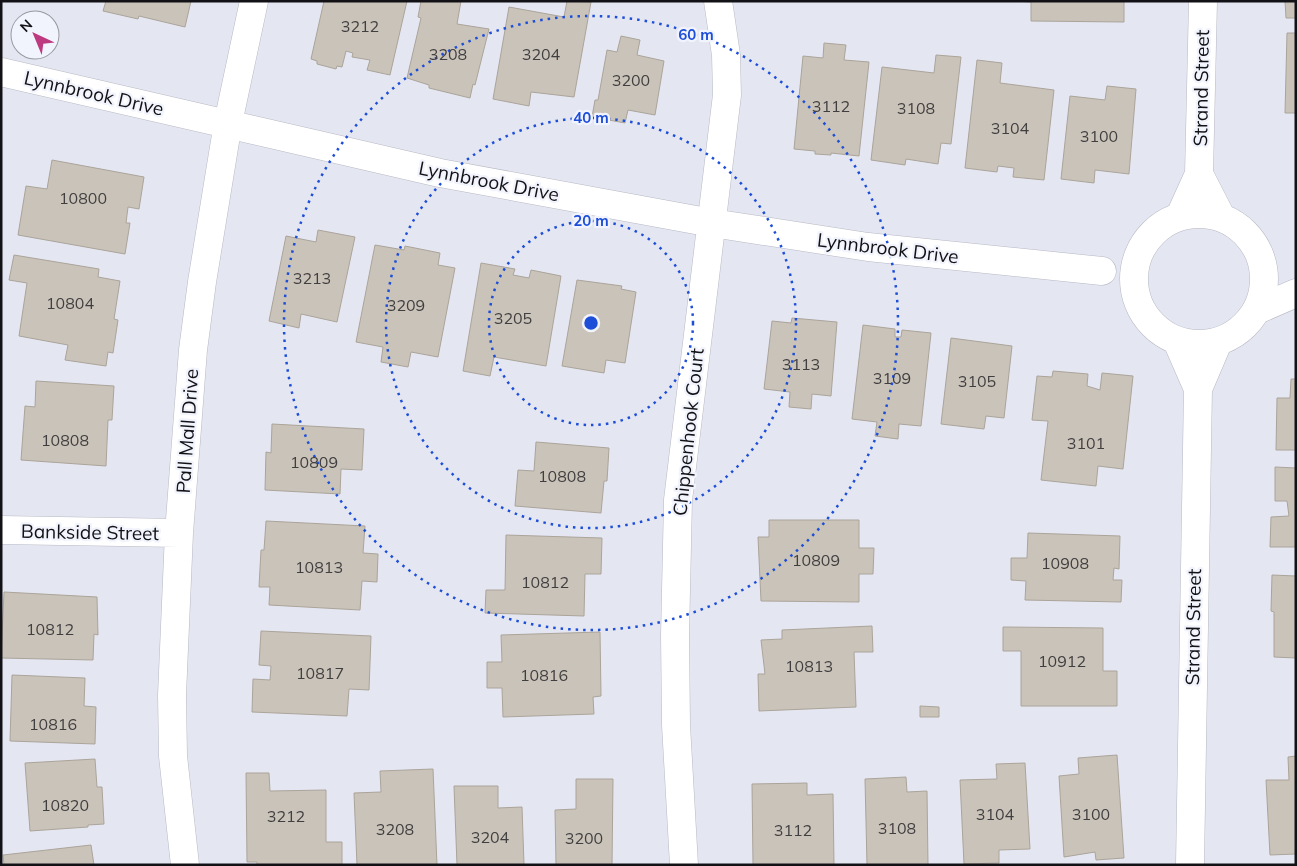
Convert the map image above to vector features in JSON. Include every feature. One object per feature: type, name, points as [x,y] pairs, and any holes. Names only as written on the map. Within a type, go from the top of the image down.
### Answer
[{"type":"street","name":"Pall Mall Drive","points":[[185,865],[172,730],[179,533],[194,340],[228,123],[254,1]]},
{"type":"street","name":"Chippenhook Court","points":[[684,865],[676,725],[675,636],[678,500],[727,95],[726,55],[718,1]]},
{"type":"street","name":"Strand Street","points":[[1180,216],[1199,174],[1203,1]]},
{"type":"street","name":"Lynnbrook Drive","points":[[1,72],[440,173],[712,223],[868,247],[1102,271],[1136,295]]},
{"type":"street","name":"Strand Street","points":[[1199,174],[1220,217]]},
{"type":"street","points":[[1200,213],[1220,217],[1240,227],[1254,242],[1263,262],[1265,283],[1257,310],[1251,320],[1236,334],[1218,342],[1198,345],[1177,341],[1158,331],[1144,315],[1136,295],[1134,274],[1138,254],[1148,238],[1163,224],[1180,216],[1200,213]]},
{"type":"street","points":[[1102,271],[1138,254]]},
{"type":"street","points":[[1263,262],[1296,286]]},
{"type":"street","points":[[1257,310],[1296,293]]},
{"type":"street","name":"Strand Street","points":[[1177,341],[1198,389]]},
{"type":"street","name":"Strand Street","points":[[1190,865],[1198,389],[1218,342]]},
{"type":"street","name":"Bankside Street","points":[[1,530],[179,533]]},
{"type":"building","points":[[106,1],[191,1],[185,27],[139,16],[138,19],[103,11]]},
{"type":"building","points":[[324,1],[407,1],[390,75],[367,70],[370,60],[352,57],[353,53],[346,51],[342,67],[337,66],[336,69],[317,64],[317,61],[311,59]]},
{"type":"building","points":[[421,1],[461,1],[457,24],[489,29],[470,98],[429,88],[429,85],[407,78],[421,18],[418,17]]},
{"type":"building","points":[[567,1],[591,2],[574,97],[531,92],[529,106],[493,99],[509,7],[564,17]]},
{"type":"building","points":[[1015,1],[1124,1],[1124,22],[1031,21],[1031,2]]},
{"type":"building","points":[[1285,1],[1296,1],[1296,18],[1286,18]]},
{"type":"building","points":[[1287,33],[1296,33],[1296,113],[1285,113]]},
{"type":"building","points":[[621,36],[640,40],[637,55],[664,61],[655,115],[628,110],[625,123],[592,117],[595,100],[598,100],[607,50],[617,52]]},
{"type":"building","points":[[824,43],[846,45],[844,60],[869,62],[859,156],[831,153],[831,155],[815,154],[815,151],[794,149],[803,56],[823,58]]},
{"type":"building","points":[[936,55],[961,57],[951,144],[941,143],[938,164],[906,159],[905,165],[871,160],[882,67],[934,73]]},
{"type":"building","points":[[977,60],[1002,63],[1000,83],[1054,90],[1044,180],[1013,177],[1014,168],[998,166],[997,172],[965,168]]},
{"type":"building","points":[[1107,86],[1136,89],[1129,174],[1095,170],[1094,183],[1061,179],[1070,96],[1105,100]]},
{"type":"building","points":[[52,160],[144,177],[139,209],[128,207],[126,223],[130,223],[125,254],[18,235],[26,186],[47,189]]},
{"type":"building","points":[[318,230],[355,237],[337,322],[301,314],[299,328],[269,321],[286,236],[316,242]]},
{"type":"building","points":[[375,245],[404,250],[405,246],[440,253],[438,265],[455,268],[438,357],[411,352],[408,367],[381,362],[383,347],[356,342]]},
{"type":"building","points":[[14,255],[99,269],[98,277],[120,281],[114,319],[118,320],[113,353],[108,352],[106,366],[65,360],[68,345],[19,336],[27,283],[9,280]]},
{"type":"building","points":[[481,263],[515,269],[513,275],[529,278],[531,270],[561,276],[546,366],[494,357],[490,376],[463,371]]},
{"type":"building","points":[[577,280],[622,286],[621,289],[636,292],[625,363],[606,360],[604,373],[562,366]]},
{"type":"building","points":[[792,318],[837,322],[831,396],[812,394],[811,409],[789,407],[790,392],[764,389],[772,321],[791,323]]},
{"type":"building","points":[[863,325],[895,329],[895,337],[901,337],[902,330],[931,333],[921,426],[899,424],[898,439],[875,436],[877,422],[852,419]]},
{"type":"building","points":[[951,338],[1012,346],[1004,418],[986,416],[984,429],[941,424]]},
{"type":"building","points":[[1053,371],[1088,374],[1087,386],[1100,390],[1102,373],[1133,376],[1123,469],[1098,466],[1096,486],[1041,480],[1048,421],[1032,420],[1037,376],[1052,377]]},
{"type":"building","points":[[1291,379],[1296,379],[1296,450],[1276,450],[1277,398],[1290,398]]},
{"type":"building","points":[[36,381],[114,386],[112,420],[108,420],[106,466],[21,460],[25,406],[35,407]]},
{"type":"building","points":[[272,424],[364,429],[362,470],[341,469],[340,494],[265,490],[266,452],[271,453]]},
{"type":"building","points":[[536,442],[609,448],[607,481],[604,481],[601,513],[515,506],[518,470],[534,471]]},
{"type":"building","points":[[1275,467],[1296,468],[1296,547],[1270,547],[1271,517],[1289,516],[1287,501],[1275,501]]},
{"type":"building","points":[[769,520],[859,520],[859,548],[874,548],[873,574],[859,574],[859,602],[761,601],[758,537],[769,537]]},
{"type":"building","points":[[266,521],[365,526],[363,553],[378,554],[377,582],[362,581],[360,610],[269,605],[270,587],[259,587],[261,550],[264,550]]},
{"type":"building","points":[[1028,533],[1120,536],[1119,569],[1114,568],[1113,580],[1122,580],[1121,602],[1025,600],[1026,581],[1011,580],[1011,558],[1027,558]]},
{"type":"building","points":[[506,535],[602,538],[601,574],[585,574],[584,616],[485,613],[486,590],[505,590]]},
{"type":"building","points":[[1272,575],[1296,576],[1296,658],[1274,657],[1274,612],[1271,611]]},
{"type":"building","points":[[4,592],[97,597],[98,635],[94,634],[93,660],[1,658]]},
{"type":"building","points":[[872,626],[873,652],[854,652],[856,707],[759,711],[758,674],[765,674],[761,640],[782,639],[782,630]]},
{"type":"building","points":[[1003,627],[1103,628],[1103,671],[1117,671],[1117,706],[1021,706],[1021,651],[1003,651]]},
{"type":"building","points":[[261,631],[371,636],[369,690],[349,689],[347,716],[252,712],[253,679],[270,680],[271,666],[259,665]]},
{"type":"building","points":[[600,632],[601,696],[593,697],[594,714],[503,717],[502,688],[487,688],[487,662],[502,662],[501,635]]},
{"type":"building","points":[[12,675],[85,678],[84,706],[96,707],[95,744],[10,741]]},
{"type":"building","points":[[920,706],[939,707],[939,717],[920,717]]},
{"type":"building","points":[[1117,755],[1124,858],[1096,860],[1095,852],[1064,857],[1059,776],[1079,774],[1078,758]]},
{"type":"building","points":[[1296,756],[1296,854],[1270,855],[1266,780],[1289,780],[1288,757]]},
{"type":"building","points":[[95,759],[97,787],[102,787],[104,824],[30,831],[25,763]]},
{"type":"building","points":[[1025,763],[1030,849],[999,850],[999,863],[964,864],[960,780],[997,779],[996,764]]},
{"type":"building","points":[[433,769],[437,865],[357,865],[354,793],[381,792],[380,771]]},
{"type":"building","points":[[246,773],[269,773],[270,791],[326,790],[326,842],[342,842],[342,865],[257,865],[257,862],[247,862]]},
{"type":"building","points":[[906,777],[907,792],[927,791],[928,865],[867,865],[865,779]]},
{"type":"building","points":[[576,779],[613,779],[612,865],[556,865],[555,810],[576,809]]},
{"type":"building","points":[[807,783],[807,795],[833,794],[834,865],[753,865],[752,784]]},
{"type":"building","points":[[454,786],[498,786],[498,808],[522,807],[524,865],[457,865]]},
{"type":"building","points":[[91,845],[94,865],[4,865],[3,855]]}]
